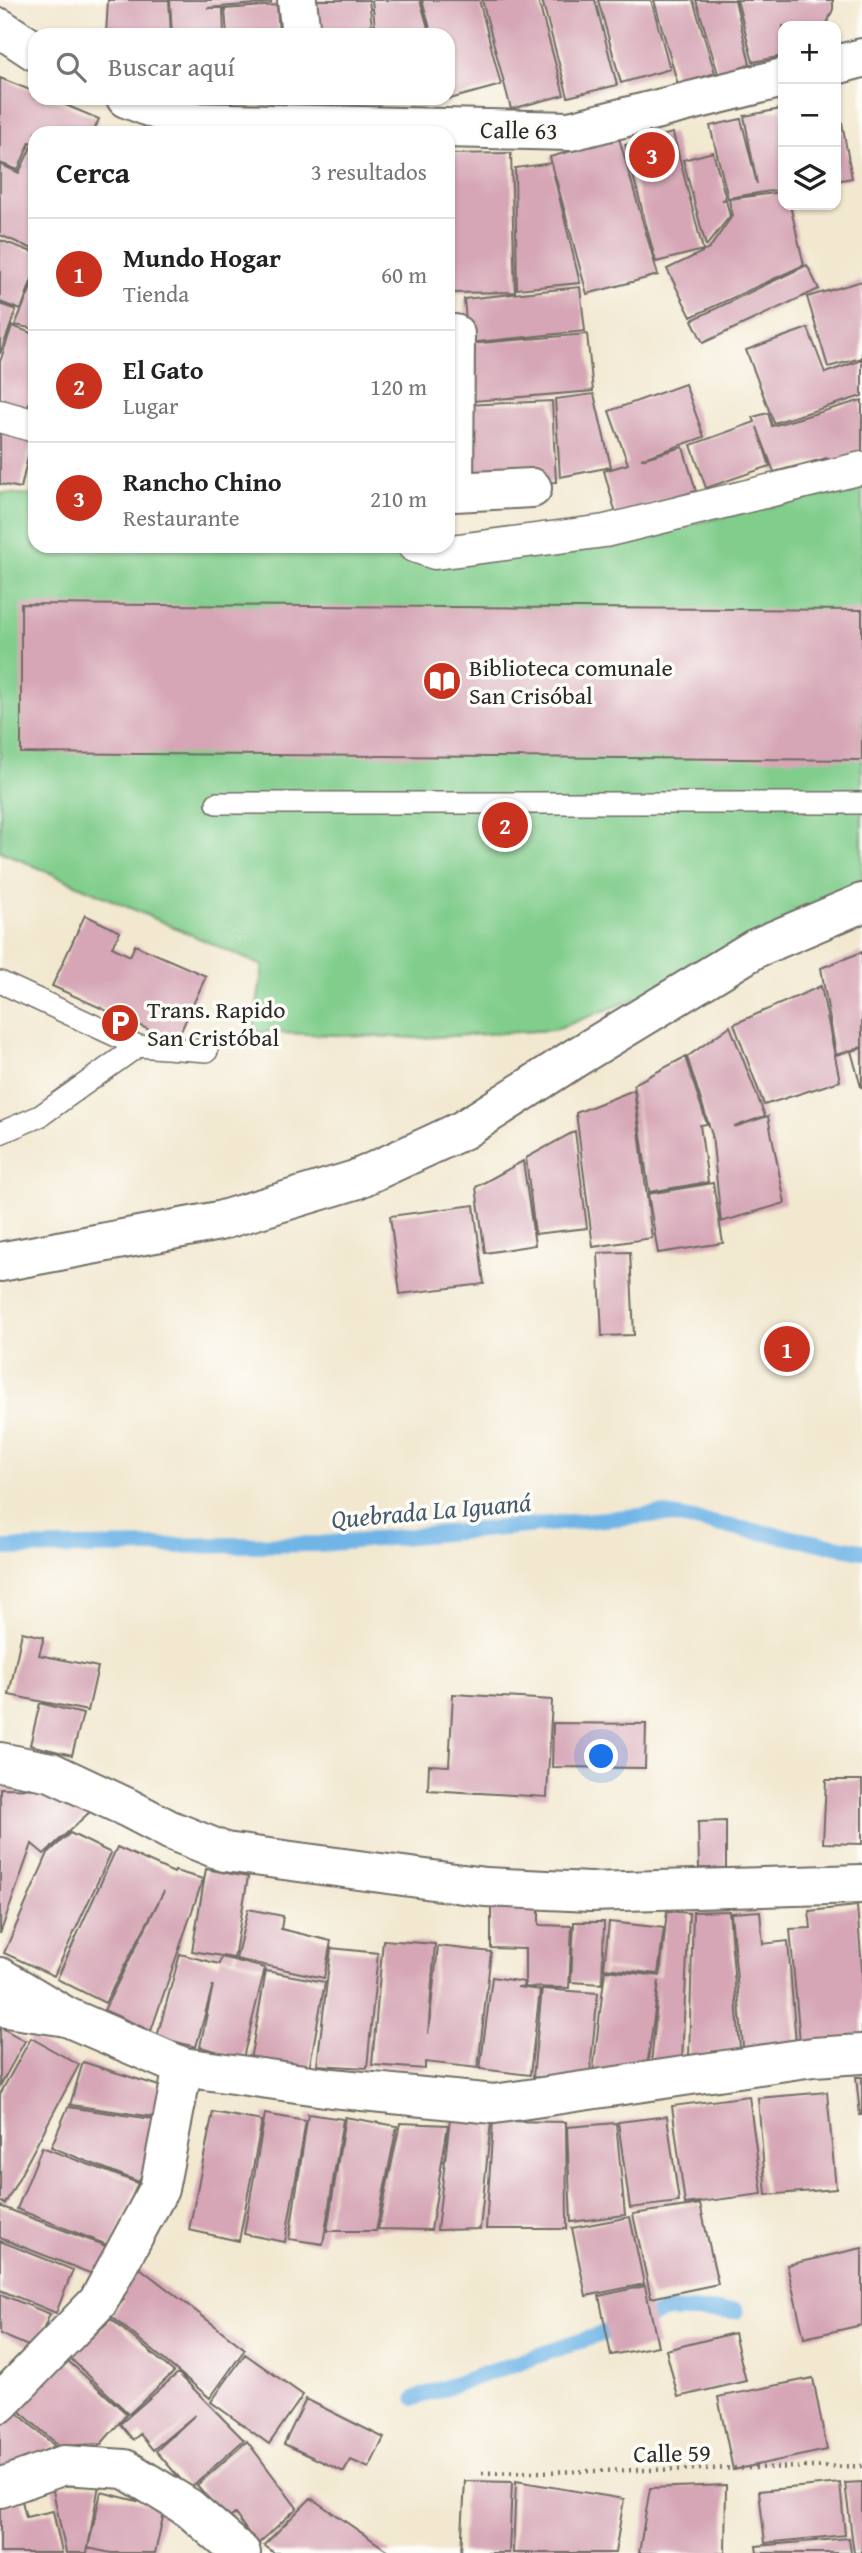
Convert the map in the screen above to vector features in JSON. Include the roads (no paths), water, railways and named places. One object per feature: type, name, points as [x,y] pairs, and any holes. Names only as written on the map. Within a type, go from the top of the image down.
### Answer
[{"type":"street","points":[[297,0],[300,28]]},
{"type":"street","points":[[0,28],[28,46]]},
{"type":"street","points":[[841,64],[862,58]]},
{"type":"street","name":"Calle 63","points":[[144,105],[188,122],[297,119],[570,131],[778,79]]},
{"type":"street","points":[[0,416],[28,424]]},
{"type":"street","points":[[455,550],[605,531],[862,468]]},
{"type":"street","points":[[455,492],[532,488]]},
{"type":"street","points":[[0,1262],[219,1221],[355,1180],[463,1130],[756,948],[862,903]]},
{"type":"street","points":[[0,1762],[51,1772],[170,1830],[225,1852],[485,1887],[590,1892],[862,1884]]},
{"type":"street","points":[[0,1977],[67,2017],[183,2067],[332,2088],[494,2104],[813,2057],[862,2054]]},
{"type":"street","points":[[0,2007],[67,2017]]},
{"type":"street","points":[[0,2403],[98,2302],[159,2189],[183,2067]]},
{"type":"street","points":[[0,2488],[64,2465],[125,2469],[189,2508],[241,2553]]},
{"type":"lane","points":[[217,803],[862,803]]},
{"type":"lane","points":[[0,982],[138,1046],[207,1051]]},
{"type":"lane","points":[[0,1133],[40,1116],[138,1046]]},
{"type":"waterway","name":"Quebrada La Iguaná","points":[[0,1548],[320,1544],[662,1514],[862,1551]]},
{"type":"waterway","points":[[415,2398],[668,2311],[736,2311]]},
{"type":"place","name":"Rancho Chino","points":[[652,155]]},
{"type":"place","name":"Biblioteca comunale San Crisóbal","points":[[442,681]]},
{"type":"place","name":"El Gato","points":[[505,825]]},
{"type":"place","name":"Trans. Rapido San Cristóbal","points":[[120,1023]]},
{"type":"place","name":"Mundo Hogar","points":[[787,1349]]}]
